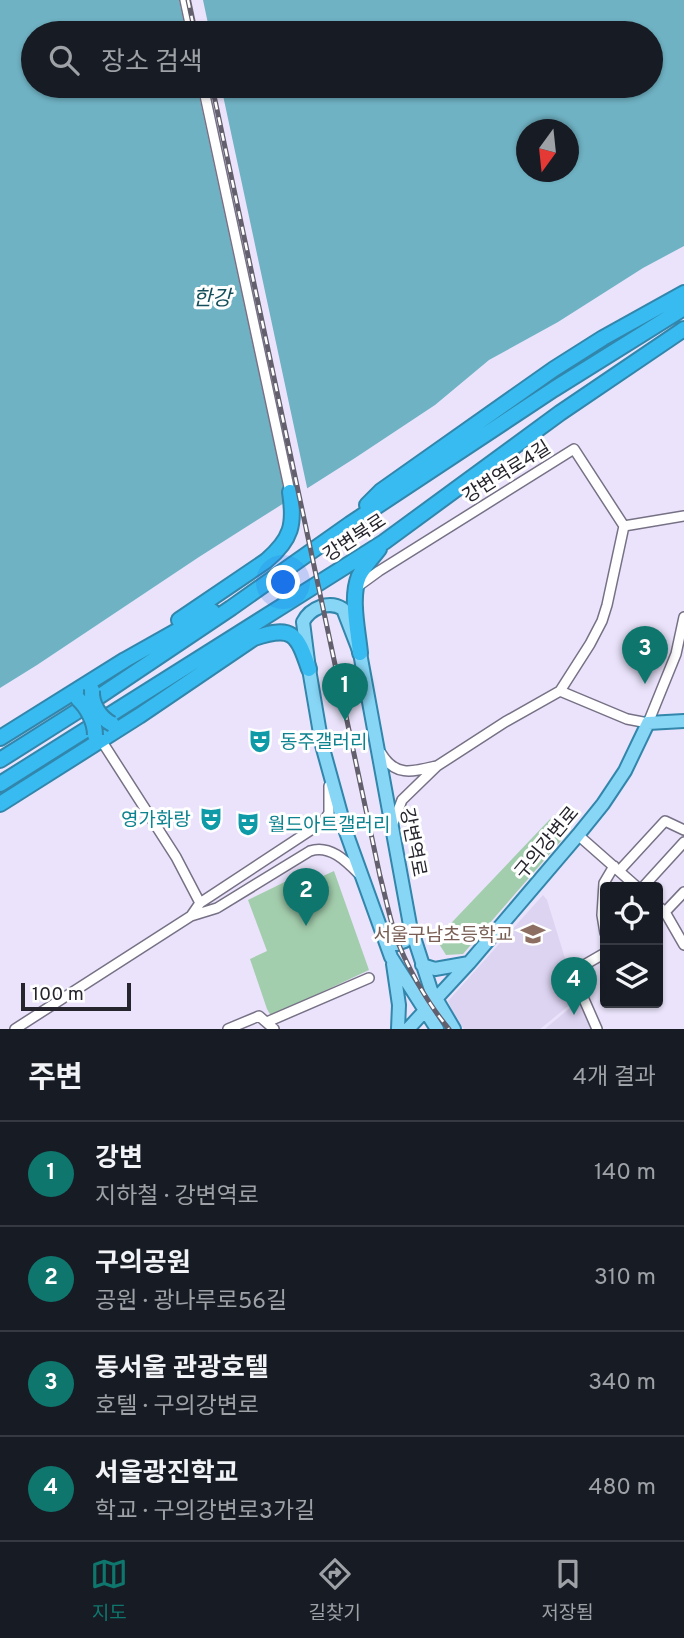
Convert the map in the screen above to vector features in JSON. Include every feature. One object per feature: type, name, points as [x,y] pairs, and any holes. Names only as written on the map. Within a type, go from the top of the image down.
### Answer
[{"type":"highway","points":[[350,524],[381,491],[554,369],[684,293]]},
{"type":"highway","name":"강변북로","points":[[0,760],[87,705],[350,524],[554,389],[684,308]]},
{"type":"highway","name":"강변북로","points":[[0,783],[384,542],[560,413],[684,329]]},
{"type":"highway","points":[[0,740],[95,683],[279,550],[292,527],[290,492]]},
{"type":"highway","points":[[360,653],[356,589],[359,576],[384,542]]},
{"type":"highway","points":[[125,660],[184,625],[260,587]]},
{"type":"highway","points":[[254,638],[270,613]]},
{"type":"highway","points":[[0,804],[254,638],[274,631],[291,635],[302,648],[309,669]]},
{"type":"highway","points":[[95,683],[92,697],[94,704],[106,720],[118,725]]},
{"type":"highway","points":[[72,697],[83,703],[95,726],[96,741]]},
{"type":"main road","name":"강변역로","points":[[309,669],[303,622],[306,616],[327,605],[343,608],[360,653],[410,925],[436,999],[454,1029]]},
{"type":"main road","points":[[309,669],[322,746],[346,832],[391,957],[399,1005],[398,1029]]},
{"type":"main road","points":[[648,723],[684,721]]},
{"type":"main road","name":"구의강변로","points":[[408,1029],[469,963],[603,804],[625,771],[648,723]]},
{"type":"main road","points":[[384,936],[391,943],[397,944],[405,940],[410,925]]},
{"type":"main road","points":[[391,957],[437,1029]]},
{"type":"main road","points":[[405,979],[412,984],[422,980],[424,969],[469,963]]},
{"type":"street","points":[[185,0],[189,21]]},
{"type":"street","points":[[206,98],[290,492]]},
{"type":"street","name":"강변역로4길","points":[[356,589],[379,571],[574,449],[624,526]]},
{"type":"street","points":[[392,826],[402,800],[438,766],[505,722],[560,691],[602,621],[624,526],[684,516]]},
{"type":"street","name":"구의강변로","points":[[648,723],[680,654],[684,617]]},
{"type":"street","points":[[560,691],[627,719],[648,723]]},
{"type":"street","points":[[96,741],[176,857],[200,903]]},
{"type":"street","points":[[377,746],[393,768],[414,772],[438,766]]},
{"type":"street","points":[[191,916],[200,903],[323,822],[329,813],[329,768]]},
{"type":"street","points":[[605,882],[665,821],[684,830]]},
{"type":"street","points":[[578,835],[631,882]]},
{"type":"street","points":[[648,882],[684,842]]},
{"type":"street","points":[[15,1029],[191,916],[217,908],[310,851],[316,849],[345,859],[364,879]]},
{"type":"street","points":[[663,908],[684,892]]},
{"type":"street","points":[[663,912],[682,939]]},
{"type":"street","points":[[597,1029],[572,972],[600,956]]},
{"type":"street","points":[[228,1029],[259,1016],[270,1026],[369,978]]},
{"type":"shaded area","name":"서울구남초등학교","points":[[543,895],[547,900],[568,968],[565,970],[578,998],[540,1029],[464,1029],[456,1020],[448,1001]]},
{"type":"shaded area","points":[[578,1001],[592,1029],[545,1029]]},
{"type":"green space","points":[[552,817],[567,834],[463,954],[446,955],[436,939]]},
{"type":"green space","points":[[334,871],[369,970],[271,1016],[250,959],[267,951],[248,900],[297,876],[312,881]]},
{"type":"water","name":"한강","points":[[0,0],[684,0],[684,246],[489,360],[435,405],[0,688]]},
{"type":"pier","points":[[179,0],[203,0],[207,21],[183,21]]},
{"type":"pier","points":[[200,98],[224,98],[308,492],[287,505]]},
{"type":"railway","points":[[188,0],[192,21]]},
{"type":"railway","points":[[215,98],[389,912],[399,946],[411,971],[449,1029]]},
{"type":"place","name":"동서울 관광호텔","points":[[645,684]]},
{"type":"place","name":"강변","points":[[345,721]]},
{"type":"place","name":"동주갤러리","points":[[260,741]]},
{"type":"place","name":"영가화랑","points":[[211,819]]},
{"type":"place","name":"월드아트갤러리","points":[[248,824]]},
{"type":"place","name":"구의공원","points":[[306,926]]},
{"type":"place","name":"서울구남초등학교","points":[[533,934]]},
{"type":"place","name":"서울광진학교","points":[[574,1015]]}]
